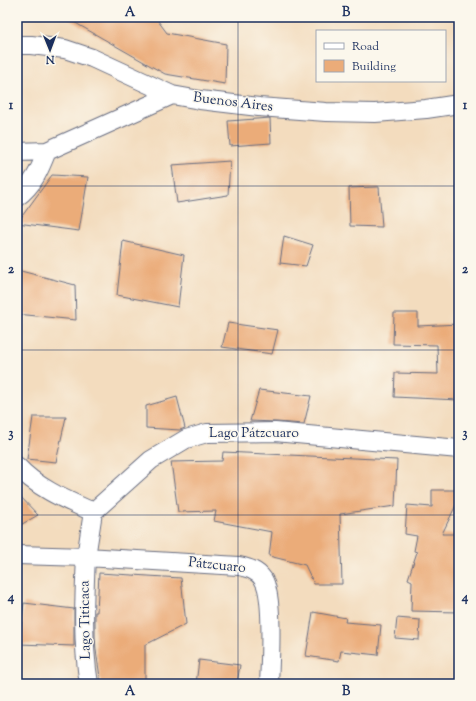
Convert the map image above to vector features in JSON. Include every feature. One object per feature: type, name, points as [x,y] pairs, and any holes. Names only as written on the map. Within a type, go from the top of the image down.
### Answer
[{"type":"street","name":"Buenos Aires","points":[[18,44],[65,49],[92,58],[172,95],[259,107],[326,112],[375,113],[426,109],[459,104]]},
{"type":"street","points":[[17,152],[46,151],[172,95]]},
{"type":"street","points":[[17,197],[34,180],[41,167],[46,151]]},
{"type":"street","name":"Lago Pátzcuaro","points":[[93,512],[151,460],[186,439],[207,433],[275,432],[459,449]]},
{"type":"street","points":[[17,466],[51,492],[93,512],[86,557],[17,555]]},
{"type":"street","name":"Lago Titicaca","points":[[86,557],[84,649],[89,684]]},
{"type":"street","name":"Pátzcuaro","points":[[86,557],[239,566],[253,570],[263,579],[269,597],[270,659],[268,684]]},
{"type":"building","points":[[65,17],[155,17],[167,33],[226,44],[225,84],[165,74]]},
{"type":"building","points":[[270,118],[271,143],[230,146],[228,121]]},
{"type":"building","points":[[230,161],[228,195],[177,203],[172,165]]},
{"type":"building","points":[[52,175],[88,177],[79,231],[17,223]]},
{"type":"building","points":[[379,187],[382,227],[350,226],[349,188]]},
{"type":"building","points":[[284,236],[313,245],[306,266],[280,263]]},
{"type":"building","points":[[123,241],[184,255],[178,307],[117,295]]},
{"type":"building","points":[[17,270],[75,285],[76,320],[17,314]]},
{"type":"building","points":[[394,313],[418,313],[418,326],[459,324],[459,400],[394,397],[395,373],[438,374],[437,345],[393,344]]},
{"type":"building","points":[[228,323],[278,330],[272,354],[222,347]]},
{"type":"building","points":[[259,390],[311,396],[304,424],[250,421]]},
{"type":"building","points":[[177,397],[185,428],[180,430],[146,428],[146,406]]},
{"type":"building","points":[[33,417],[66,417],[56,462],[27,459]]},
{"type":"building","points":[[223,452],[397,460],[395,506],[340,514],[342,584],[314,584],[305,565],[269,556],[272,532],[214,521],[216,511],[178,512],[171,462],[222,461]]},
{"type":"building","points":[[432,490],[459,490],[459,505],[456,505],[442,534],[459,534],[459,612],[411,611],[412,581],[408,579],[417,552],[414,551],[417,536],[405,534],[407,505],[432,507]]},
{"type":"building","points":[[17,493],[38,515],[17,527]]},
{"type":"building","points":[[99,573],[181,578],[186,624],[145,645],[145,684],[101,684],[95,636],[95,612],[97,612]]},
{"type":"building","points":[[24,603],[74,609],[74,646],[19,644]]},
{"type":"building","points":[[313,612],[346,618],[345,622],[381,625],[378,655],[341,651],[339,661],[306,656]]},
{"type":"building","points":[[397,618],[420,620],[419,640],[395,638]]},
{"type":"building","points":[[199,660],[240,665],[237,684],[196,684]]}]
